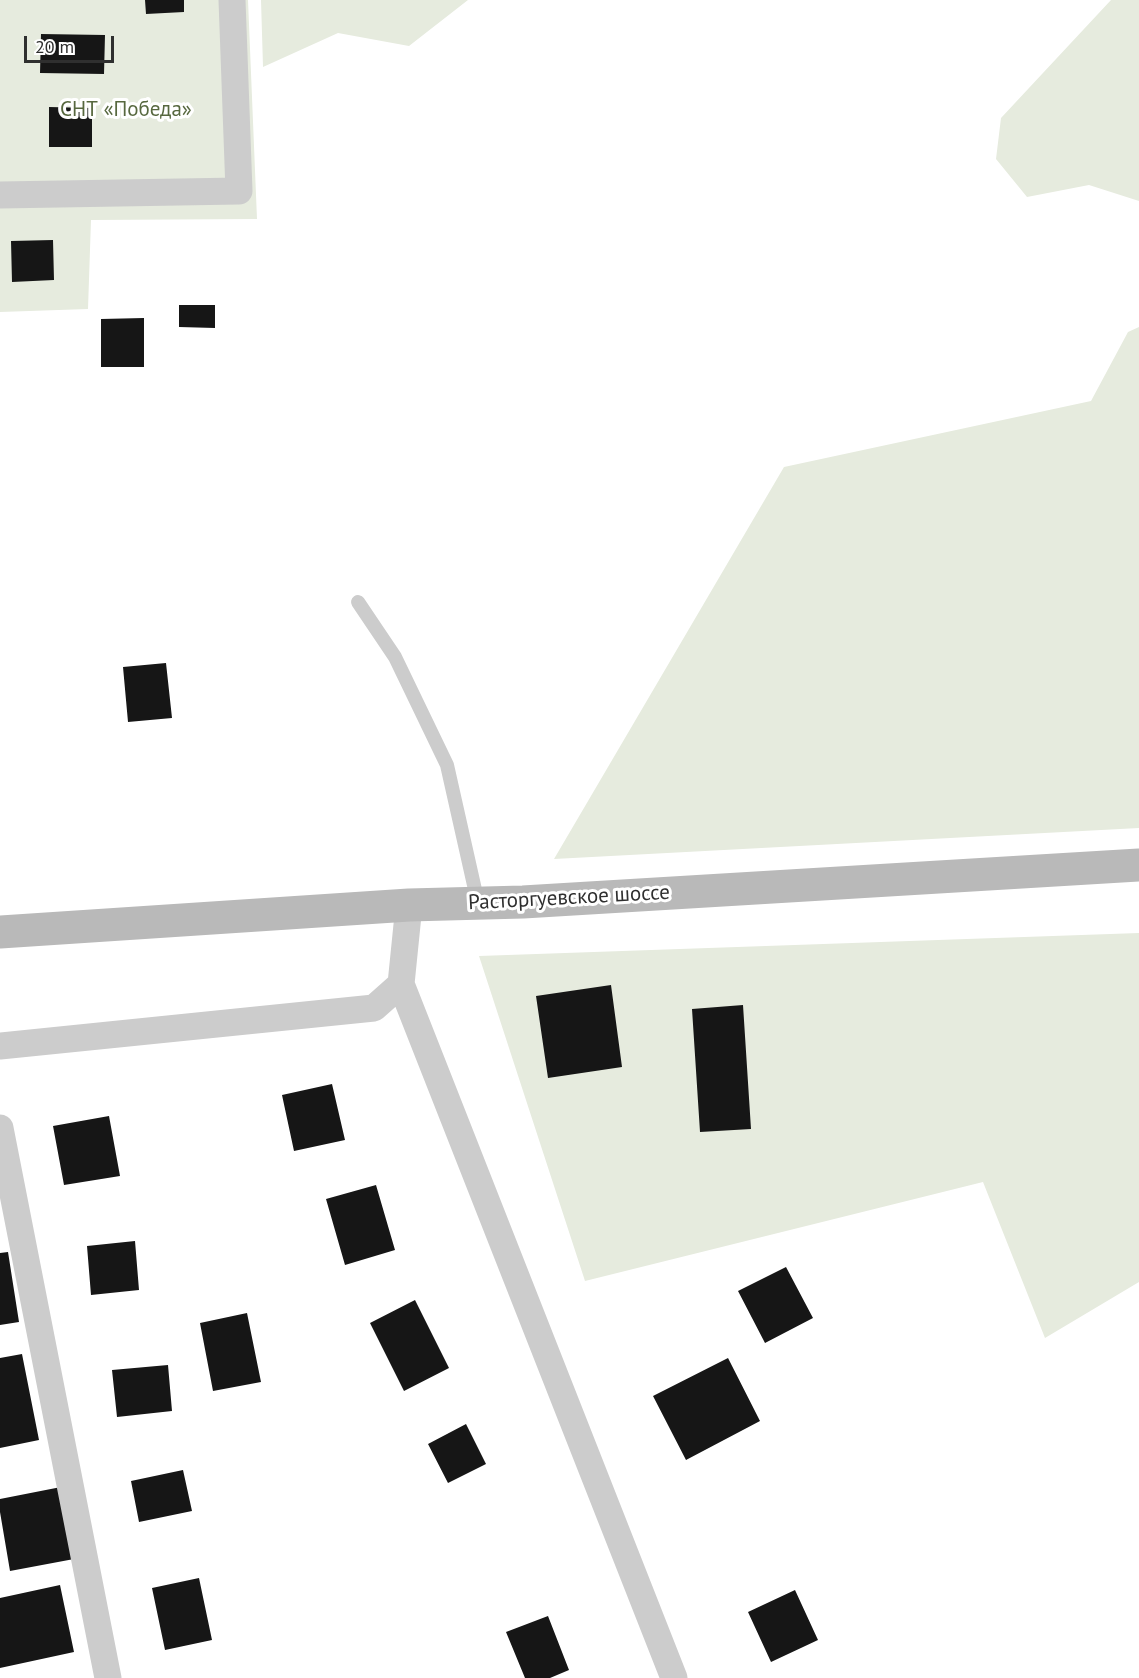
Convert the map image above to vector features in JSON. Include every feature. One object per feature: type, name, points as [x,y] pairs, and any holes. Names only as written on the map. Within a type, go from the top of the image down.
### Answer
[{"type":"main road","name":"Расторгуевское шоссе","points":[[0,932],[409,905],[547,901],[1139,865]]},
{"type":"street","points":[[0,195],[239,191],[232,0]]},
{"type":"street","points":[[409,905],[401,984],[674,1678]]},
{"type":"street","points":[[0,1046],[374,1008],[401,984]]},
{"type":"street","points":[[0,1128],[108,1678]]},
{"type":"lane","points":[[358,602],[395,657],[447,765],[478,903]]},
{"type":"green space","name":"СНТ «Победа»","points":[[0,0],[248,0],[257,219],[91,220],[88,309],[0,312]]},
{"type":"green space","points":[[261,0],[468,0],[409,46],[338,33],[263,67]]},
{"type":"green space","points":[[1111,0],[1139,0],[1139,201],[1089,185],[1027,197],[996,159],[1001,118]]},
{"type":"green space","points":[[1139,327],[1139,828],[554,859],[784,467],[1091,401],[1128,332]]},
{"type":"green space","points":[[1139,933],[1139,1282],[1045,1338],[983,1182],[585,1281],[479,956]]},
{"type":"building","points":[[145,0],[184,0],[184,12],[146,14]]},
{"type":"building","points":[[41,34],[105,35],[104,74],[40,73]]},
{"type":"building","points":[[49,107],[92,108],[92,147],[49,147]]},
{"type":"building","points":[[53,240],[54,280],[12,282],[11,241]]},
{"type":"building","points":[[179,305],[215,305],[215,328],[179,327]]},
{"type":"building","points":[[144,318],[144,367],[101,367],[101,319]]},
{"type":"building","points":[[166,663],[172,718],[128,722],[123,667]]},
{"type":"building","points":[[611,985],[622,1067],[548,1078],[536,996]]},
{"type":"building","points":[[743,1005],[751,1129],[700,1132],[692,1009]]},
{"type":"building","points":[[332,1084],[345,1140],[294,1151],[282,1095]]},
{"type":"building","points":[[109,1116],[120,1176],[64,1185],[53,1126]]},
{"type":"building","points":[[376,1185],[395,1250],[345,1265],[326,1199]]},
{"type":"building","points":[[135,1241],[139,1290],[91,1295],[87,1246]]},
{"type":"building","points":[[8,1252],[19,1322],[0,1325],[0,1253]]},
{"type":"building","points":[[786,1267],[813,1318],[765,1343],[738,1291]]},
{"type":"building","points":[[415,1300],[449,1368],[404,1391],[370,1323]]},
{"type":"building","points":[[247,1313],[261,1382],[213,1391],[200,1323]]},
{"type":"building","points":[[22,1354],[39,1440],[0,1448],[0,1358]]},
{"type":"building","points":[[728,1358],[760,1421],[686,1460],[653,1396]]},
{"type":"building","points":[[168,1365],[172,1411],[117,1417],[112,1370]]},
{"type":"building","points":[[466,1424],[486,1464],[448,1483],[428,1444]]},
{"type":"building","points":[[183,1470],[192,1511],[139,1522],[131,1481]]},
{"type":"building","points":[[61,1487],[74,1559],[10,1571],[0,1499]]},
{"type":"building","points":[[199,1578],[212,1640],[165,1650],[152,1588]]},
{"type":"building","points":[[60,1585],[74,1652],[0,1668],[0,1598]]},
{"type":"building","points":[[795,1590],[818,1640],[771,1662],[748,1612]]},
{"type":"building","points":[[548,1616],[569,1670],[550,1678],[525,1678],[506,1632]]}]
